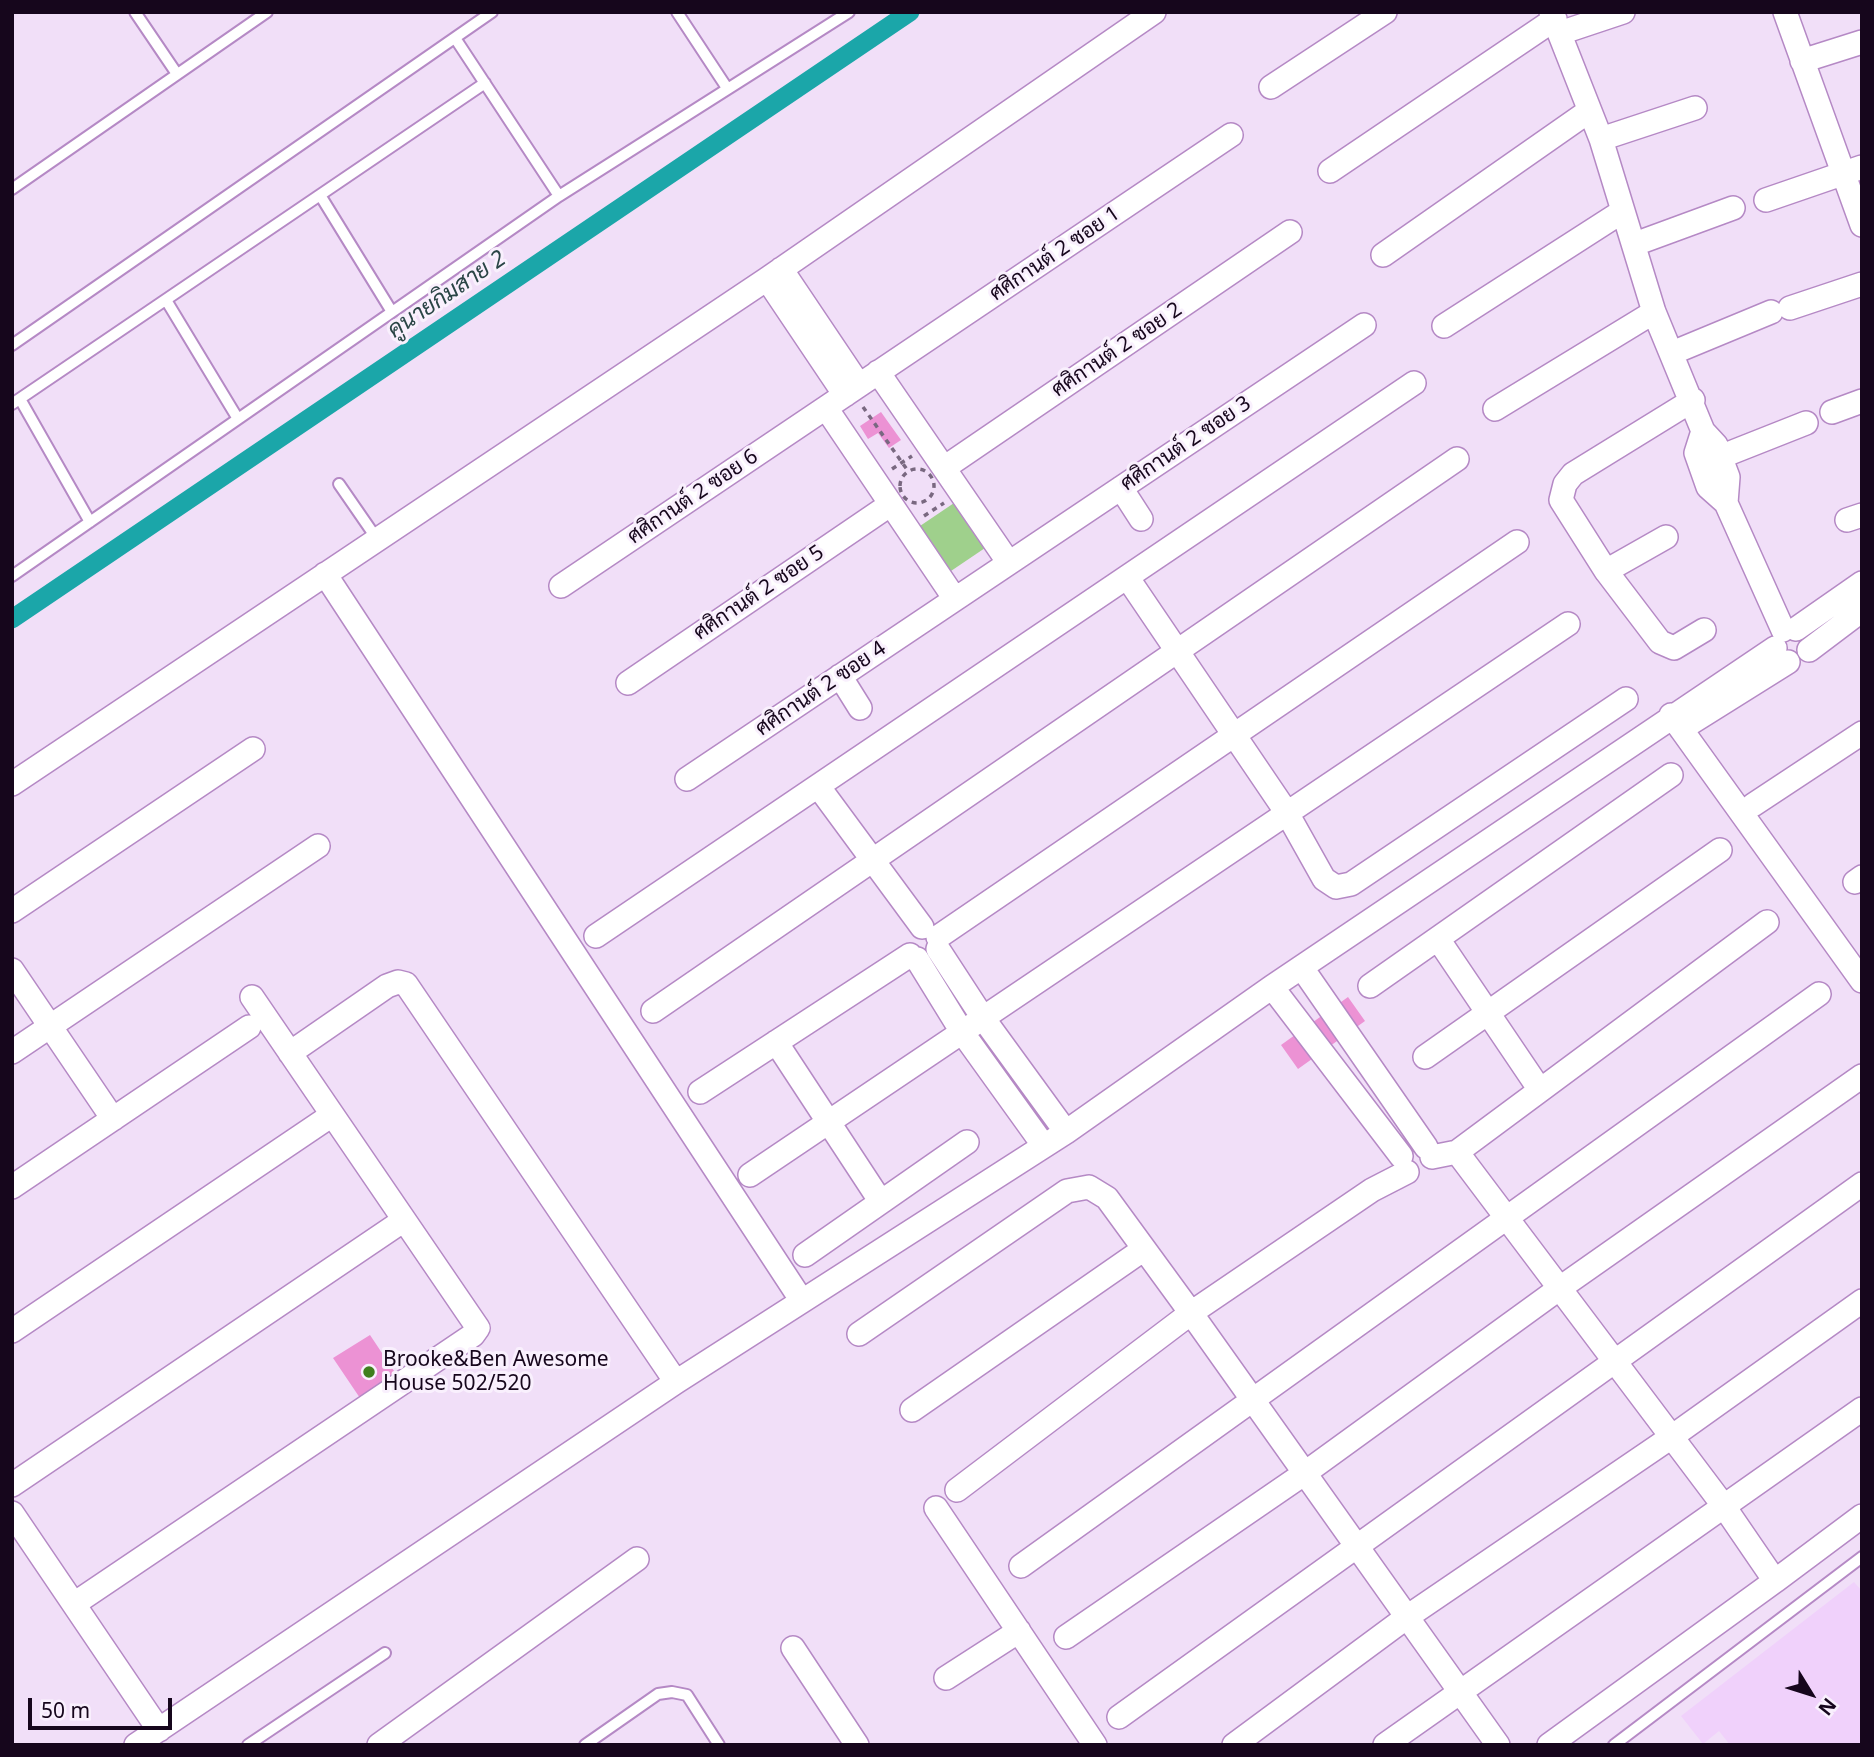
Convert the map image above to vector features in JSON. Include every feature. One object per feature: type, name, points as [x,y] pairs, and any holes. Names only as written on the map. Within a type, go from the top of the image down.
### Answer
[{"type":"street","points":[[12,784],[774,274],[1154,12]]},
{"type":"street","points":[[1271,87],[1385,12]]},
{"type":"street","points":[[1330,170],[1556,21],[1623,12]]},
{"type":"street","points":[[1785,12],[1802,61],[1852,170],[1862,225]]},
{"type":"street","points":[[1556,21],[1601,139],[1654,312],[1693,400],[1703,430],[1716,445],[1728,477],[1726,503]]},
{"type":"street","points":[[1802,61],[1862,42]]},
{"type":"street","points":[[1601,139],[1695,108]]},
{"type":"street","points":[[1383,255],[1589,111]]},
{"type":"street","name":"ศศิกานต์ 2 ซอย 1","points":[[852,390],[1231,135]]},
{"type":"street","points":[[1766,200],[1852,170]]},
{"type":"street","points":[[1634,244],[1733,208]]},
{"type":"street","points":[[1444,326],[1623,211]]},
{"type":"street","name":"ศศิกานต์ 2 ซอย 2","points":[[944,468],[1290,232]]},
{"type":"street","points":[[774,274],[852,390],[875,480],[955,599]]},
{"type":"street","points":[[1672,352],[1780,310],[1862,284]]},
{"type":"street","points":[[1496,409],[1654,312]]},
{"type":"street","name":"ศศิกานต์ 2 ซอย 3","points":[[955,599],[1364,325]]},
{"type":"street","points":[[596,936],[1414,383]]},
{"type":"street","points":[[852,390],[928,445],[1009,563]]},
{"type":"street","name":"ศศิกานต์ 2 ซอย 6","points":[[561,586],[852,390]]},
{"type":"street","points":[[1693,400],[1573,474],[1565,484],[1561,500],[1606,570],[1667,648],[1674,648],[1704,630]]},
{"type":"street","points":[[1832,412],[1862,401]]},
{"type":"street","points":[[1720,457],[1806,423]]},
{"type":"street","points":[[1703,430],[1696,453],[1707,487],[1726,503],[1786,642]]},
{"type":"street","points":[[653,1011],[1457,459]]},
{"type":"street","points":[[1121,488],[1140,519]]},
{"type":"street","name":"ศศิกานต์ 2 ซอย 5","points":[[628,683],[891,504]]},
{"type":"street","points":[[1606,570],[1666,537]]},
{"type":"street","points":[[700,1092],[913,957],[929,959],[933,938],[1517,542]]},
{"type":"street","points":[[325,574],[802,1301]]},
{"type":"street","points":[[1127,577],[1235,733],[1287,813],[1324,879],[1336,887],[1351,884],[1626,699]]},
{"type":"street","points":[[136,1745],[676,1382],[1066,1132],[1272,987],[1676,722],[1862,583]]},
{"type":"street","name":"ศศิกานต์ 2 ซอย 4","points":[[687,779],[955,599]]},
{"type":"street","points":[[1808,650],[1862,610]]},
{"type":"street","points":[[750,1175],[1568,624]]},
{"type":"street","points":[[840,676],[860,708]]},
{"type":"street","points":[[1676,722],[1862,981]]},
{"type":"street","points":[[1753,805],[1862,733]]},
{"type":"street","points":[[12,911],[253,749]]},
{"type":"street","points":[[1370,986],[1671,775]]},
{"type":"street","points":[[818,786],[933,938],[983,1018],[1066,1132]]},
{"type":"street","points":[[12,1052],[318,846]]},
{"type":"street","points":[[1425,1057],[1720,850]]},
{"type":"street","points":[[1429,1152],[1457,1152],[1767,922]]},
{"type":"street","points":[[933,938],[910,932],[907,937],[913,957],[962,1032],[1044,1146]]},
{"type":"street","points":[[1438,939],[1540,1090]]},
{"type":"street","points":[[1272,987],[1412,1175],[1424,1173],[1429,1152],[1302,968]]},
{"type":"street","points":[[12,970],[113,1119]]},
{"type":"street","points":[[290,1053],[387,986],[398,982],[407,984],[676,1382]]},
{"type":"street","points":[[1021,1566],[1819,994]]},
{"type":"street","points":[[74,1604],[473,1335],[478,1328],[252,997]]},
{"type":"street","points":[[12,1187],[249,1027]]},
{"type":"street","points":[[776,1042],[881,1202]]},
{"type":"street","points":[[1066,1637],[1305,1473],[1560,1288],[1862,1076]]},
{"type":"street","points":[[12,1331],[332,1115]]},
{"type":"street","points":[[806,1255],[967,1142]]},
{"type":"street","points":[[1457,1152],[1723,1505],[1775,1581]]},
{"type":"street","points":[[957,1490],[1191,1313],[1372,1190],[1404,1164]]},
{"type":"street","points":[[1119,1717],[1862,1184]]},
{"type":"street","points":[[859,1334],[1067,1191],[1090,1187],[1107,1198],[1498,1745]]},
{"type":"street","points":[[12,1485],[404,1220]]},
{"type":"street","points":[[912,1409],[1144,1249]]},
{"type":"street","points":[[1234,1745],[1407,1617],[1670,1438],[1862,1301]]},
{"type":"street","points":[[1385,1745],[1862,1409]]},
{"type":"street","points":[[936,1508],[1095,1745]]},
{"type":"street","points":[[12,1513],[159,1730]]},
{"type":"street","points":[[1549,1745],[1862,1516]]},
{"type":"street","points":[[379,1745],[637,1559]]},
{"type":"street","points":[[946,1678],[1019,1631]]},
{"type":"street","points":[[793,1648],[857,1745]]},
{"type":"lane","points":[[135,12],[177,74]]},
{"type":"lane","points":[[12,189],[267,12]]},
{"type":"lane","points":[[12,345],[492,12]]},
{"type":"lane","points":[[677,12],[727,88]]},
{"type":"lane","points":[[12,576],[559,196],[849,12]]},
{"type":"lane","points":[[455,38],[559,196]]},
{"type":"lane","points":[[90,522],[16,402],[485,83]]},
{"type":"lane","points":[[320,195],[391,312]]},
{"type":"lane","points":[[166,300],[238,419]]},
{"type":"lane","points":[[339,484],[377,539]]},
{"type":"lane","points":[[1807,637],[1808,650],[1800,660],[1786,642],[1807,637]]},
{"type":"lane","points":[[1614,1745],[1862,1558]]},
{"type":"lane","points":[[248,1745],[385,1653]]},
{"type":"lane","points":[[584,1745],[658,1694],[672,1692],[687,1695],[719,1745]]},
{"type":"path","points":[[852,390],[908,471]]},
{"type":"path","points":[[875,480],[928,445]]},
{"type":"path","points":[[922,469],[932,475],[935,486],[927,500],[917,503],[903,495],[900,484],[908,471],[922,469]]},
{"type":"path","points":[[907,528],[960,492]]},
{"type":"path","points":[[927,500],[934,510]]},
{"type":"shaded area","points":[[1854,1582],[1862,1591],[1862,1745],[1730,1745],[1719,1731],[1703,1744],[1681,1716]]},
{"type":"green space","points":[[957,501],[988,546],[948,573],[917,528]]},
{"type":"building","points":[[881,412],[901,440],[889,448],[878,433],[868,439],[860,426]]},
{"type":"building","points":[[1348,997],[1365,1021],[1298,1069],[1281,1045]]},
{"type":"building","points":[[370,1335],[398,1377],[362,1401],[333,1358]]},
{"type":"waterway","name":"คูนายกิมสาย 2","points":[[12,619],[910,12]]},
{"type":"place","name":"Brooke&Ben Awesome House 502/520","points":[[369,1372]]}]
